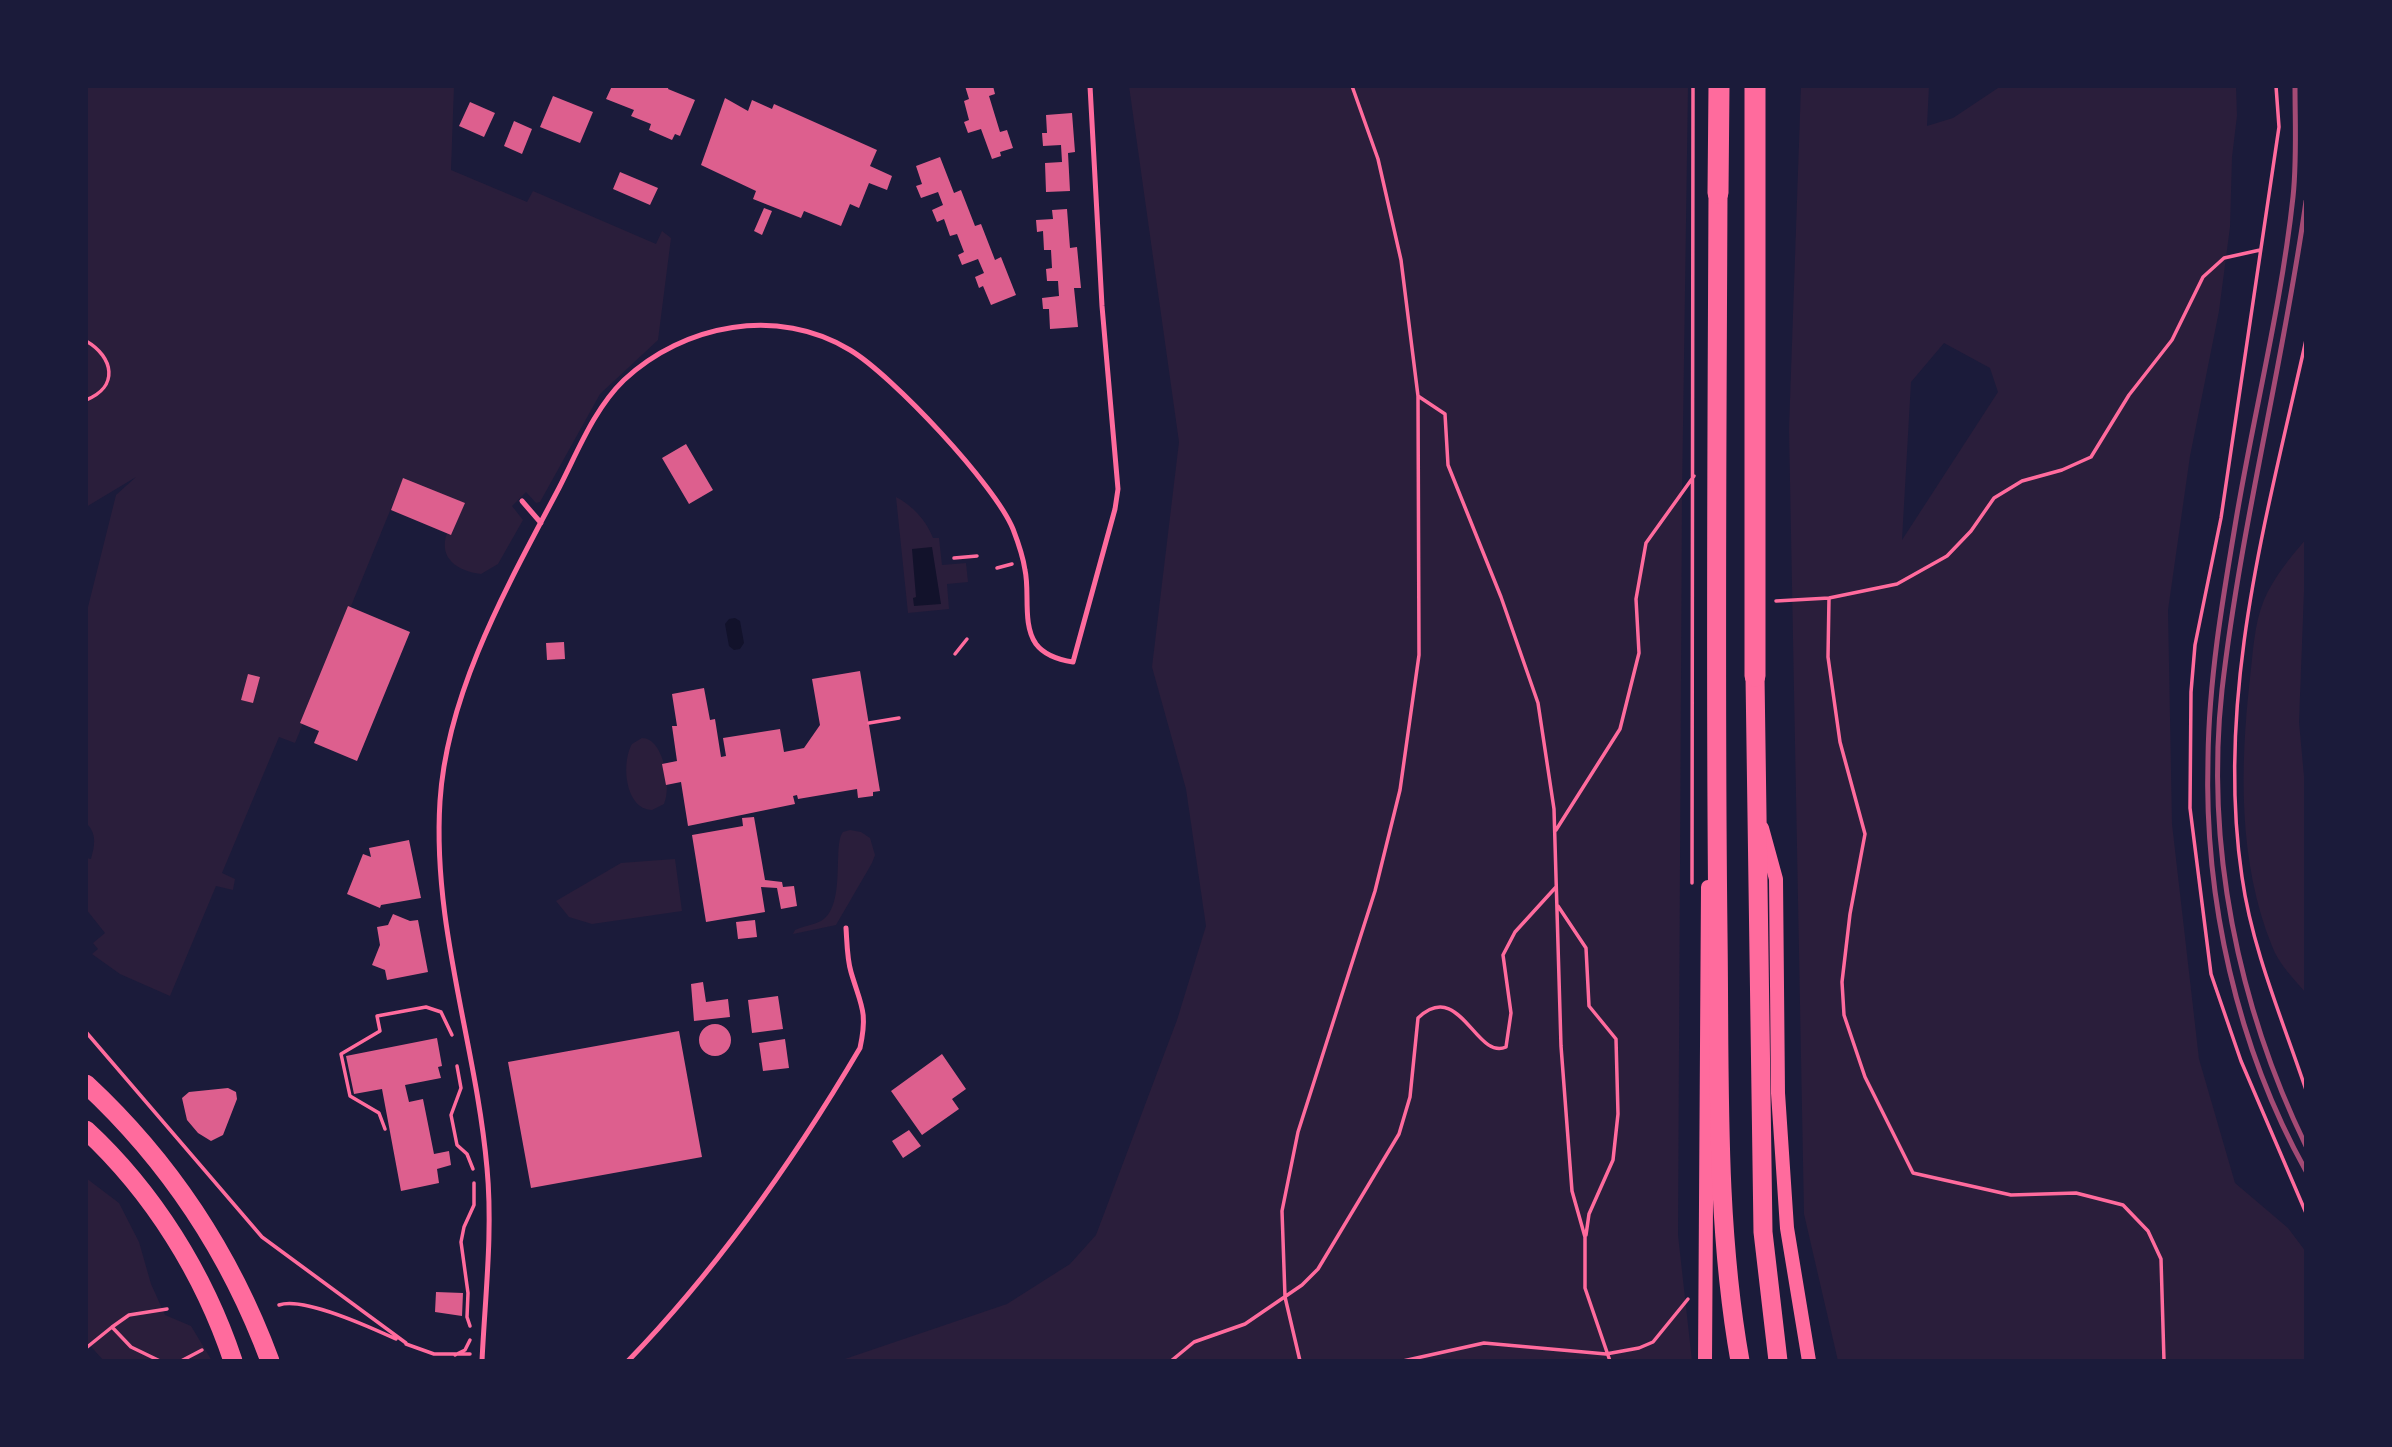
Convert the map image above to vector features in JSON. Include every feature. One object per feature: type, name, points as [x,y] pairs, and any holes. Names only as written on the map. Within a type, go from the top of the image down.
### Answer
[{"type":"highway","points":[[1719,86],[1717,813],[1721,1161],[1726,1245],[1740,1361]]},
{"type":"highway","points":[[1755,86],[1755,676],[1763,1232],[1778,1361]]},
{"type":"highway","points":[[86,1084],[149,1148],[184,1193],[237,1282],[270,1361]]},
{"type":"highway","points":[[86,1130],[129,1175],[171,1233],[204,1292],[233,1361]]},
{"type":"highway","points":[[227,1342],[240,1361]]},
{"type":"main road","points":[[1757,810],[1776,878],[1778,1093],[1787,1228],[1810,1361]]},
{"type":"main road","points":[[1705,1361],[1709,874],[1717,813]]},
{"type":"lane","points":[[482,1361],[489,1229],[488,1171],[438,873],[440,798],[457,705],[515,572],[605,401],[642,366],[679,344],[719,329],[764,325],[808,332],[837,342],[870,363],[903,393],[989,490],[1007,516],[1026,570],[1034,639],[1045,652],[1073,662],[1115,509],[1118,489],[1117,452],[1102,306],[1090,86]]},
{"type":"lane","points":[[522,500],[541,523]]},
{"type":"lane","points":[[628,1361],[668,1319],[782,1175],[860,1048],[865,1026],[863,1004],[850,971],[846,928]]},
{"type":"path","points":[[1300,1361],[1284,1297],[1282,1211],[1298,1132],[1375,891],[1401,790],[1419,655],[1418,396],[1401,260],[1378,159],[1352,86]]},
{"type":"path","points":[[1692,884],[1693,86]]},
{"type":"path","points":[[2276,86],[2279,127],[2221,518],[2195,645],[2191,692],[2190,808],[2211,974],[2241,1060],[2306,1213]]},
{"type":"path","points":[[1756,601],[1829,598],[1897,584],[1947,556],[1971,531],[1994,498],[2022,481],[2062,470],[2091,457],[2129,396],[2172,340],[2203,277],[2224,258],[2260,250]]},
{"type":"path","points":[[2306,340],[2263,522],[2236,709],[2234,772],[2242,879],[2272,988],[2306,1090]]},
{"type":"path","points":[[86,341],[108,368],[109,384],[100,394],[86,400]]},
{"type":"path","points":[[1418,396],[1445,414],[1448,465],[1501,597],[1538,703],[1555,831],[1569,1167],[1572,1191],[1585,1237]]},
{"type":"path","points":[[1555,831],[1620,729],[1639,653],[1636,599],[1646,543],[1697,471]]},
{"type":"path","points":[[954,558],[977,556]]},
{"type":"path","points":[[997,568],[1015,563]]},
{"type":"path","points":[[1829,598],[1828,657],[1840,742],[1865,834],[1850,914],[1842,982],[1844,1015],[1865,1077],[1913,1173],[2011,1195],[2076,1193],[2123,1205],[2148,1231],[2161,1259],[2164,1361]]},
{"type":"path","points":[[956,654],[967,639]]},
{"type":"path","points":[[869,723],[899,718]]},
{"type":"path","points":[[1171,1361],[1194,1342],[1245,1324],[1318,1269],[1399,1135],[1410,1097],[1418,1018],[1428,1009],[1440,1006],[1453,1011],[1469,1024],[1490,1048],[1500,1050],[1506,1047],[1511,1013],[1503,955],[1515,932],[1556,887]]},
{"type":"path","points":[[1557,905],[1586,948],[1589,1006],[1616,1038],[1618,1114],[1613,1160],[1589,1213],[1585,1237],[1585,1288],[1610,1361]]},
{"type":"path","points":[[384,1129],[379,1113],[350,1096],[341,1054],[380,1031],[377,1016],[426,1007],[441,1012],[452,1037]]},
{"type":"path","points":[[86,1032],[261,1237],[406,1343]]},
{"type":"path","points":[[455,1355],[466,1350],[470,1340],[461,1242],[474,1205],[473,1169],[467,1154],[457,1144],[450,1115],[461,1088],[457,1063]]},
{"type":"path","points":[[1404,1361],[1484,1343],[1606,1354],[1639,1348],[1653,1342],[1692,1295],[1692,1308]]},
{"type":"path","points":[[279,1305],[288,1302],[308,1306],[423,1352],[455,1355],[483,1353]]},
{"type":"path","points":[[86,1348],[129,1315],[167,1309]]},
{"type":"path","points":[[112,1327],[131,1347],[160,1361]]},
{"type":"path","points":[[181,1361],[202,1350]]},
{"type":"shaded area","points":[[86,86],[454,86],[451,170],[527,202],[533,191],[656,244],[662,231],[671,238],[658,340],[600,394],[540,502],[536,503],[526,492],[512,506],[523,520],[498,564],[481,574],[464,570],[452,562],[447,556],[445,542],[447,533],[452,534],[464,503],[403,479],[295,743],[279,737],[222,873],[235,879],[233,890],[216,886],[170,996],[120,974],[92,954],[98,949],[93,943],[105,933],[86,909],[86,858],[91,859],[94,840],[86,823],[86,615],[116,495],[136,477],[86,507]]},
{"type":"shaded area","points":[[1129,86],[1688,86],[1682,495],[1678,1235],[1692,1361],[839,1361],[1007,1304],[1070,1264],[1096,1235],[1177,1020],[1206,926],[1186,789],[1152,667],[1179,442]]},
{"type":"shaded area","points":[[1801,86],[1929,86],[1927,126],[1953,118],[2001,86],[2236,86],[2237,116],[2232,157],[2230,227],[2219,311],[2190,456],[2168,610],[2172,824],[2199,1059],[2235,1183],[2288,1228],[2306,1252],[2306,1361],[1838,1361],[1804,1214],[1789,429]],"holes":[[[1944,343],[1990,368],[1998,392],[1902,540],[1911,382]]]},
{"type":"shaded area","points":[[896,497],[918,514],[933,538],[939,538],[942,565],[966,563],[968,582],[947,584],[949,609],[908,613]]},
{"type":"shaded area","points":[[2306,539],[2299,722],[2306,798],[2306,993],[2278,959],[2261,914],[2247,847],[2244,745],[2258,619],[2273,583]]},
{"type":"shaded area","points":[[932,547],[941,604],[914,606],[913,598],[916,597],[912,549]]},
{"type":"shaded area","points":[[729,619],[740,621],[744,643],[740,649],[734,650],[729,646],[725,624]]},
{"type":"shaded area","points":[[642,738],[650,740],[656,746],[666,776],[664,804],[652,810],[643,808],[636,802],[631,794],[626,773],[632,744]]},
{"type":"shaded area","points":[[843,832],[861,832],[870,838],[875,855],[872,863],[836,925],[793,934],[795,930],[821,921],[829,913],[836,890],[840,839]]},
{"type":"shaded area","points":[[675,859],[682,911],[592,924],[569,917],[556,901],[621,863]]},
{"type":"shaded area","points":[[86,1178],[119,1203],[139,1242],[151,1284],[165,1315],[191,1326],[212,1361],[104,1361],[86,1341]]},
{"type":"building","points":[[612,86],[669,86],[668,89],[695,100],[680,136],[675,134],[672,140],[649,130],[651,124],[631,116],[634,110],[606,99]]},
{"type":"building","points":[[965,86],[993,86],[995,94],[989,96],[1000,132],[1007,130],[1013,148],[1000,152],[1001,156],[992,159],[981,129],[968,133],[964,122],[969,120],[964,101],[969,99]]},
{"type":"building","points":[[553,96],[593,112],[580,143],[540,127]]},
{"type":"building","points":[[725,98],[748,111],[752,100],[772,109],[774,104],[877,150],[870,166],[892,176],[887,190],[869,183],[859,208],[850,204],[841,226],[804,211],[801,218],[753,199],[756,191],[701,165]]},
{"type":"building","points":[[470,102],[495,113],[484,137],[459,126]]},
{"type":"building","points":[[1072,113],[1075,152],[1068,153],[1070,191],[1046,192],[1045,163],[1062,162],[1061,145],[1043,146],[1042,133],[1047,133],[1046,115]]},
{"type":"building","points":[[514,121],[532,129],[522,154],[504,146]]},
{"type":"building","points":[[940,157],[954,193],[961,190],[975,226],[981,224],[995,260],[1001,257],[1016,295],[991,305],[983,286],[979,288],[975,277],[984,273],[978,259],[962,265],[958,255],[964,252],[957,234],[950,236],[944,219],[937,222],[932,210],[943,205],[938,192],[921,198],[916,186],[922,184],[916,166]]},
{"type":"building","points":[[620,172],[658,188],[650,205],[613,189]]},
{"type":"building","points":[[764,208],[772,211],[762,235],[754,231]]},
{"type":"building","points":[[1067,209],[1070,248],[1077,247],[1081,288],[1074,288],[1078,327],[1050,329],[1049,309],[1043,309],[1042,298],[1059,296],[1058,281],[1047,281],[1046,269],[1052,268],[1051,250],[1044,250],[1043,231],[1037,232],[1036,220],[1053,219],[1052,210]]},
{"type":"building","points":[[686,444],[713,490],[689,504],[662,458]]},
{"type":"building","points":[[403,478],[465,503],[451,535],[391,510]]},
{"type":"building","points":[[348,606],[410,632],[357,761],[314,743],[319,731],[300,723]]},
{"type":"building","points":[[564,642],[565,659],[547,660],[546,643]]},
{"type":"building","points":[[860,671],[880,791],[873,792],[873,796],[858,798],[857,789],[798,799],[797,795],[793,796],[795,804],[688,826],[681,782],[666,785],[662,764],[677,761],[672,726],[677,726],[672,694],[704,688],[710,720],[715,719],[721,757],[726,756],[723,738],[780,729],[784,752],[804,748],[820,725],[812,679]]},
{"type":"building","points":[[248,674],[260,677],[253,703],[241,700]]},
{"type":"building","points":[[754,817],[765,880],[782,882],[783,887],[794,886],[797,906],[781,909],[777,888],[761,887],[765,912],[706,922],[692,835],[743,826],[742,818]]},
{"type":"building","points":[[409,840],[421,898],[381,905],[380,908],[347,894],[363,854],[371,857],[369,848]]},
{"type":"building","points":[[393,914],[410,921],[418,920],[428,972],[387,980],[385,970],[372,965],[380,945],[377,927],[388,925]]},
{"type":"building","points":[[755,920],[757,937],[738,939],[736,922]]},
{"type":"building","points":[[703,982],[706,1002],[728,999],[730,1017],[694,1021],[691,984]]},
{"type":"building","points":[[778,996],[783,1029],[752,1033],[748,1000]]},
{"type":"building","points":[[715,1024],[726,1029],[731,1040],[726,1051],[715,1056],[704,1051],[699,1040],[704,1029]]},
{"type":"building","points":[[679,1031],[702,1157],[531,1188],[508,1062]]},
{"type":"building","points":[[437,1038],[442,1066],[438,1067],[441,1078],[405,1085],[409,1102],[423,1099],[434,1154],[449,1151],[451,1165],[437,1169],[439,1183],[401,1191],[382,1089],[354,1094],[346,1056]]},
{"type":"building","points":[[785,1039],[789,1068],[763,1071],[759,1043]]},
{"type":"building","points":[[942,1054],[966,1089],[952,1099],[959,1109],[922,1135],[891,1091]]},
{"type":"building","points":[[228,1088],[236,1092],[237,1099],[223,1135],[211,1141],[198,1133],[187,1120],[182,1098],[189,1092]]},
{"type":"building","points":[[909,1130],[921,1146],[903,1158],[892,1141]]},
{"type":"building","points":[[436,1292],[463,1293],[462,1316],[435,1312]]},
{"type":"railway","points":[[2295,86],[2293,197],[2274,321],[2225,584],[2211,700],[2208,811],[2219,918],[2244,1023],[2261,1074],[2306,1171]]},
{"type":"railway","points":[[2306,201],[2230,628],[2218,748],[2218,807],[2232,924],[2262,1037],[2282,1093],[2306,1146]]}]
